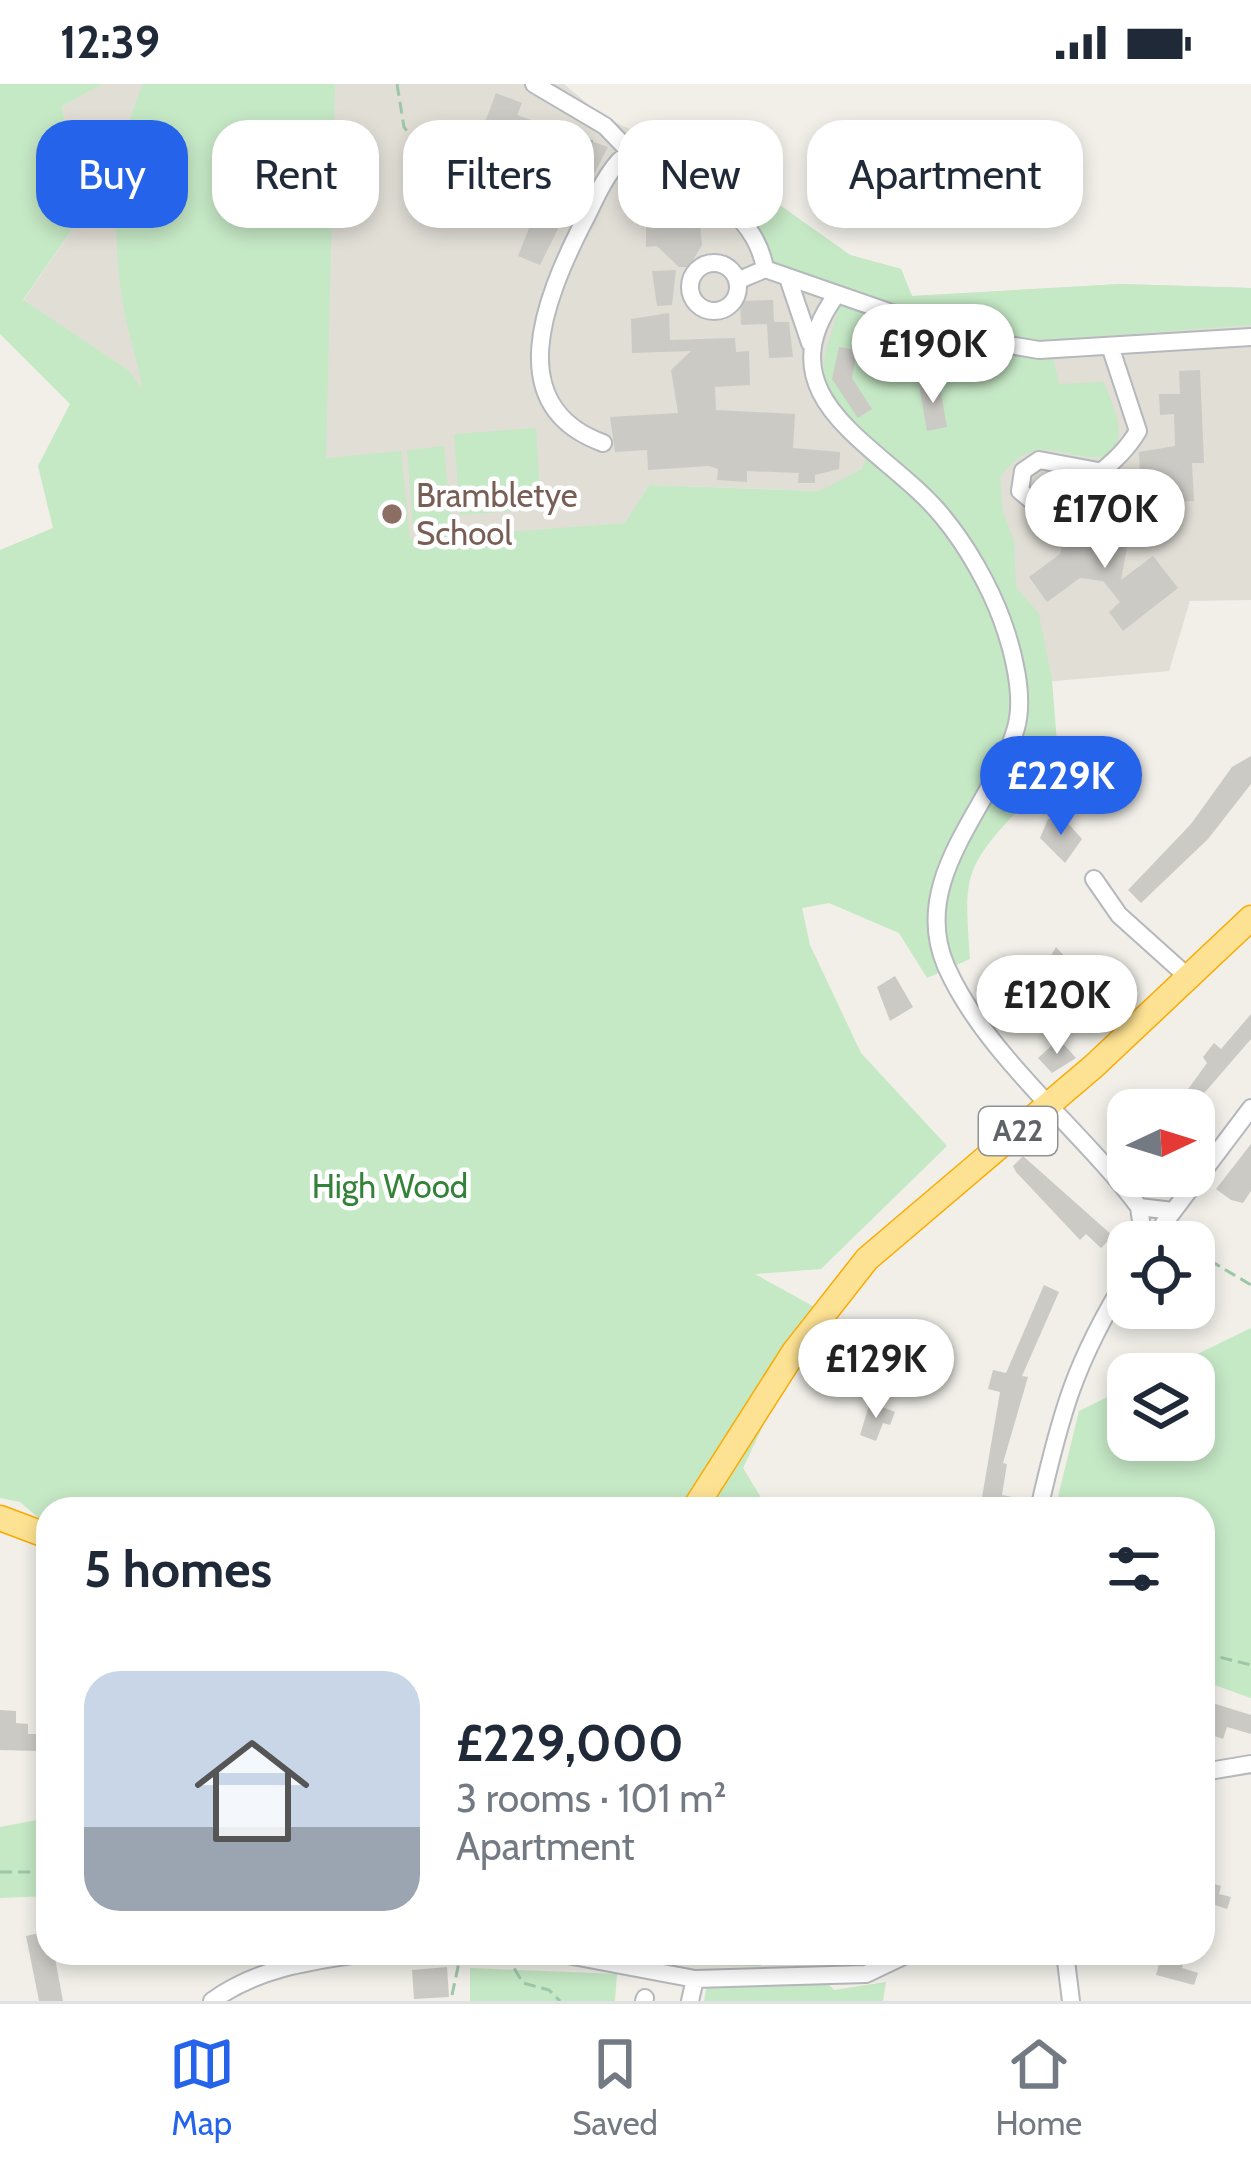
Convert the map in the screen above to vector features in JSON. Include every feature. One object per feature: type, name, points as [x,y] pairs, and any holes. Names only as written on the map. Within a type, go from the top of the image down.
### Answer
[{"type":"highway","name":"A22","points":[[702,1497],[794,1352],[867,1259],[1052,1103],[1251,918]]},
{"type":"highway","points":[[0,1518],[36,1532]]},
{"type":"street","points":[[534,84],[599,122],[618,140]]},
{"type":"street","points":[[603,443],[570,431],[553,410],[541,382],[540,346],[556,279],[618,163]]},
{"type":"street","points":[[744,228],[762,248],[765,269]]},
{"type":"street","points":[[737,281],[765,269],[961,337],[1039,350],[1251,337]]},
{"type":"street","points":[[788,278],[810,343],[816,384],[840,423],[941,514],[978,570],[1002,619],[1016,674],[1016,726],[954,849],[940,891],[944,961],[976,1021],[1139,1207],[1142,1221]]},
{"type":"street","points":[[810,343],[837,294]]},
{"type":"street","points":[[1098,471],[1123,454],[1138,431],[1110,346]]},
{"type":"street","points":[[1094,879],[1119,915],[1188,977]]},
{"type":"street","points":[[1164,1221],[1244,1131],[1251,1108]]},
{"type":"street","points":[[1139,1207],[1173,1210]]},
{"type":"street","points":[[1042,1497],[1060,1413],[1084,1348],[1107,1310]]},
{"type":"street","points":[[1215,1770],[1251,1764]]},
{"type":"street","points":[[212,2001],[231,1987],[289,1965]]},
{"type":"street","points":[[621,1965],[695,1979],[866,1974],[885,1965]]},
{"type":"street","points":[[1066,1965],[1070,2001]]},
{"type":"street","points":[[690,2001],[695,1979]]},
{"type":"path","points":[[397,84],[404,127],[416,143],[424,206],[439,223],[461,226],[530,214],[534,205],[560,216],[599,122]]},
{"type":"path","points":[[1215,1264],[1251,1285]]},
{"type":"path","points":[[1215,1656],[1251,1665]]},
{"type":"path","points":[[0,1872],[36,1871]]},
{"type":"path","points":[[452,1996],[458,1965]]},
{"type":"path","points":[[512,1965],[523,1983],[549,1990],[560,2001]]},
{"type":"shaded area","name":"Brambletye School","points":[[103,84],[564,84],[618,124],[618,228],[783,228],[783,207],[850,255],[901,269],[912,296],[1121,284],[1251,288],[1251,600],[1190,601],[1169,671],[1022,684],[820,491],[649,485],[626,523],[56,569],[127,369],[23,301],[73,228],[188,228],[188,120],[64,120],[62,106]]},
{"type":"green space","name":"High Wood","points":[[0,84],[103,84],[62,106],[64,120],[36,120],[36,228],[73,228],[23,300],[127,369],[142,388],[125,316],[116,228],[188,228],[188,120],[130,120],[143,84],[335,84],[334,120],[212,120],[212,228],[332,228],[326,458],[401,451],[410,539],[625,523],[649,485],[820,491],[862,469],[871,443],[836,400],[824,372],[844,289],[774,264],[759,228],[783,228],[783,207],[850,255],[901,269],[912,296],[1121,284],[1251,288],[1251,325],[1049,340],[1059,384],[1104,382],[1115,412],[1118,440],[1106,457],[1038,450],[1014,462],[1000,477],[1003,512],[1014,541],[1016,587],[1039,614],[1052,680],[1057,743],[1047,770],[1029,758],[1006,795],[1021,807],[978,860],[968,891],[970,959],[927,978],[899,933],[829,903],[802,908],[810,945],[861,1053],[947,1146],[821,1269],[755,1274],[818,1309],[743,1468],[761,1497],[36,1497],[36,1516],[20,1502],[0,1498],[0,550],[53,528],[38,466],[70,404],[0,334]]},
{"type":"green space","points":[[536,428],[541,509],[460,515],[454,434]]},
{"type":"green space","points":[[444,446],[451,523],[413,526],[407,450]]},
{"type":"green space","points":[[1251,1328],[1251,1698],[1215,1685],[1215,1497],[1058,1497],[1079,1411],[1107,1397],[1107,1461],[1215,1461],[1215,1353],[1199,1353]]},
{"type":"green space","points":[[36,1820],[36,1896],[0,1898],[0,1827]]},
{"type":"green space","points":[[470,1968],[617,1974],[615,2001],[470,2001]]},
{"type":"green space","points":[[824,1980],[834,1990],[886,1982],[883,2001],[704,2001],[707,1985]]},
{"type":"building","points":[[496,93],[522,103],[517,115],[531,120],[486,120]]},
{"type":"building","points":[[594,142],[608,147],[594,174]]},
{"type":"building","points":[[529,228],[558,228],[540,265],[518,256]]},
{"type":"building","points":[[646,228],[700,228],[702,245],[689,267],[679,267],[657,246],[646,247]]},
{"type":"building","points":[[676,270],[672,305],[657,306],[652,271]]},
{"type":"building","points":[[773,300],[774,322],[789,322],[793,357],[769,358],[767,324],[741,325],[740,301]]},
{"type":"building","points":[[669,313],[670,340],[735,338],[736,352],[749,351],[750,385],[715,387],[716,410],[795,414],[793,448],[840,452],[839,469],[815,475],[815,483],[798,483],[799,473],[747,471],[747,482],[717,480],[718,469],[709,466],[648,470],[647,450],[615,452],[610,417],[678,413],[671,370],[691,351],[632,353],[631,319]]},
{"type":"building","points":[[839,347],[857,350],[852,378],[872,409],[858,418],[832,379]]},
{"type":"building","points":[[1200,370],[1204,463],[1192,463],[1194,501],[1141,503],[1139,452],[1175,446],[1174,414],[1160,415],[1159,394],[1180,394],[1179,371]]},
{"type":"building","points":[[939,382],[947,427],[927,431],[919,385]]},
{"type":"building","points":[[1093,519],[1111,522],[1128,542],[1121,580],[1153,556],[1178,588],[1123,631],[1109,612],[1120,602],[1103,581],[1080,578],[1047,602],[1029,577],[1060,554],[1064,536]]},
{"type":"building","points":[[1251,756],[1251,784],[1208,839],[1141,903],[1128,890],[1191,824],[1232,767]]},
{"type":"building","points":[[1048,819],[1065,820],[1082,839],[1065,863],[1040,838]]},
{"type":"building","points":[[1056,947],[1079,972],[1060,990],[1042,971]]},
{"type":"building","points":[[895,976],[913,1007],[890,1021],[877,987]]},
{"type":"building","points":[[1251,1014],[1251,1039],[1208,1089],[1188,1089],[1207,1063],[1203,1057],[1214,1043],[1221,1049]]},
{"type":"building","points":[[1059,1039],[1076,1058],[1052,1073],[1038,1058]]},
{"type":"building","points":[[1251,1144],[1251,1191],[1243,1203],[1216,1189]]},
{"type":"building","points":[[1023,1156],[1107,1231],[1107,1242],[1101,1248],[1086,1234],[1080,1240],[1013,1166]]},
{"type":"building","points":[[1044,1285],[1059,1292],[1022,1376],[1028,1377],[1003,1463],[1007,1464],[1002,1495],[1012,1497],[982,1497],[1000,1392],[988,1389],[993,1370],[1006,1373]]},
{"type":"building","points":[[886,1319],[916,1328],[902,1353],[878,1346]]},
{"type":"building","points":[[870,1402],[895,1412],[890,1425],[883,1423],[876,1441],[860,1435]]},
{"type":"building","points":[[1215,1704],[1251,1715],[1251,1734],[1227,1727],[1223,1739],[1215,1736]]},
{"type":"building","points":[[0,1710],[16,1711],[16,1723],[28,1724],[28,1734],[36,1734],[36,1751],[0,1750]]},
{"type":"building","points":[[1215,1884],[1221,1886],[1219,1894],[1231,1897],[1227,1909],[1215,1905]]},
{"type":"building","points":[[36,1934],[36,1965],[56,1965],[63,2001],[39,2001],[26,1936]]},
{"type":"building","points":[[1159,1965],[1183,1965],[1198,1973],[1194,1985],[1156,1975]]},
{"type":"building","points":[[447,1967],[449,1997],[414,1999],[412,1970]]},
{"type":"place","name":"Brambletye School","points":[[392,514]]}]
